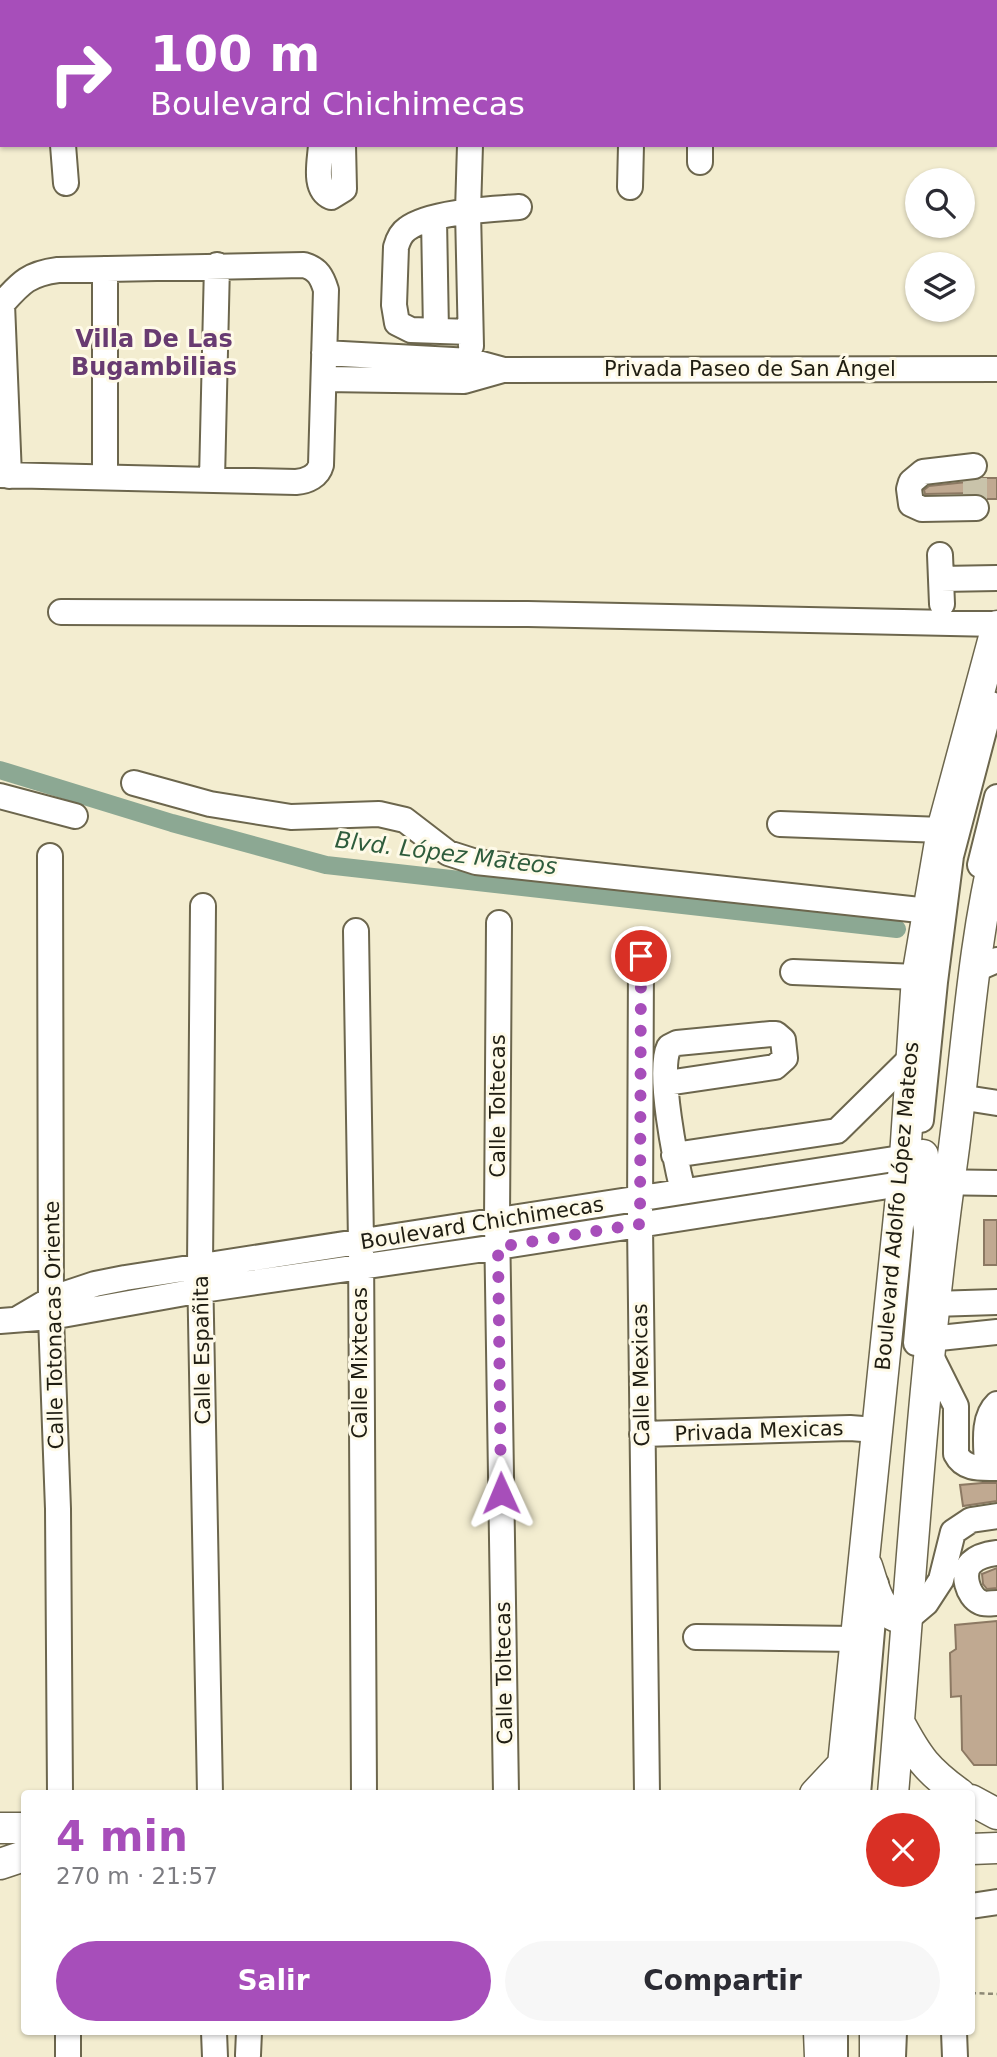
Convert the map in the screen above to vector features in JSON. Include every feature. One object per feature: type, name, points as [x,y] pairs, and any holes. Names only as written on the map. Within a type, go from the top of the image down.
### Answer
[{"type":"main road","name":"Boulevard Adolfo López Mateos","points":[[893,1790],[903,1619],[938,1267],[910,1059],[918,977],[942,830],[997,625]]},
{"type":"main road","name":"Boulevard Adolfo López Mateos","points":[[841,1790],[876,1430],[925,1169],[959,1097],[985,965],[983,907],[997,845]]},
{"type":"main road","points":[[925,1169],[927,1222],[938,1267]]},
{"type":"main road","points":[[863,1552],[878,1601],[884,1610],[903,1619]]},
{"type":"main road","points":[[899,1722],[916,1755],[927,1768],[955,1790]]},
{"type":"main road","points":[[819,1790],[845,1763]]},
{"type":"main road","points":[[975,1802],[997,1814]]},
{"type":"main road","points":[[975,1815],[997,1814]]},
{"type":"main road","points":[[0,1828],[21,1828]]},
{"type":"main road","points":[[819,2035],[820,2057]]},
{"type":"main road","points":[[875,2035],[875,2057]]},
{"type":"street","points":[[63,147],[66,183]]},
{"type":"street","points":[[321,147],[319,186],[323,194],[331,197],[344,189],[343,147]]},
{"type":"street","points":[[470,147],[468,211],[471,361]]},
{"type":"street","points":[[630,187],[631,147]]},
{"type":"street","points":[[471,332],[436,331],[404,327],[397,323],[394,305],[396,247],[399,238],[404,230],[413,225],[434,219],[468,211],[519,207]]},
{"type":"street","points":[[434,219],[436,331]]},
{"type":"street","points":[[212,479],[217,265]]},
{"type":"street","points":[[217,265],[304,265],[319,273],[326,290],[321,465],[316,474],[296,482],[5,476],[1,305],[21,283],[30,276],[58,270],[217,265]]},
{"type":"street","points":[[105,476],[106,269]]},
{"type":"street","name":"Privada Paseo de San Ángel","points":[[324,353],[471,361],[504,370]]},
{"type":"street","name":"Privada Paseo de San Ángel","points":[[324,379],[464,381],[504,370],[997,369]]},
{"type":"street","points":[[943,604],[941,567],[997,578]]},
{"type":"street","points":[[61,612],[528,614],[997,625]]},
{"type":"street","points":[[925,1169],[935,982],[951,856],[997,680]]},
{"type":"street","points":[[134,783],[210,804],[291,817],[379,814],[405,820],[448,853],[476,862],[929,911]]},
{"type":"street","points":[[0,796],[75,816]]},
{"type":"street","points":[[859,1790],[875,1590],[925,1169],[971,908],[997,797]]},
{"type":"street","points":[[780,824],[942,830]]},
{"type":"street","name":"Calle Totonacas Oriente","points":[[50,856],[52,1308],[58,1509],[60,1790]]},
{"type":"street","name":"Calle Españita","points":[[203,906],[201,1278],[210,1790]]},
{"type":"street","name":"Calle Toltecas","points":[[499,923],[497,1221],[506,1790]]},
{"type":"street","name":"Calle Mixtecas","points":[[356,932],[364,1790]]},
{"type":"street","name":"Calle Mexicas","points":[[641,956],[640,1224],[648,1790]]},
{"type":"street","points":[[793,972],[918,977]]},
{"type":"street","points":[[674,1155],[837,1131],[910,1059]]},
{"type":"street","points":[[667,1083],[674,1155],[683,1191]]},
{"type":"street","points":[[959,1097],[997,1103]]},
{"type":"street","points":[[925,1169],[997,1183]]},
{"type":"street","name":"Boulevard Chichimecas","points":[[9,1320],[52,1308],[95,1284],[201,1278],[360,1254],[497,1221],[683,1191],[925,1169]]},
{"type":"street","name":"Boulevard Chichimecas","points":[[360,1254],[498,1247],[640,1224],[925,1169]]},
{"type":"street","points":[[882,1790],[903,1619],[916,1339],[927,1222]]},
{"type":"street","points":[[933,1304],[997,1302]]},
{"type":"street","points":[[997,1332],[930,1346],[956,1406],[956,1454],[967,1466],[992,1468],[988,1419],[997,1405]]},
{"type":"street","name":"Privada Mexicas","points":[[642,1434],[850,1428],[876,1430]]},
{"type":"street","points":[[903,1619],[926,1603],[941,1580],[953,1532],[971,1520],[995,1516],[996,1553],[972,1562],[968,1567],[967,1577],[973,1597],[979,1602],[997,1603]]},
{"type":"street","points":[[695,1637],[855,1639]]},
{"type":"street","points":[[975,1905],[997,1902]]},
{"type":"street","points":[[68,2035],[68,2057]]},
{"type":"street","points":[[214,2035],[215,2057]]},
{"type":"street","points":[[835,2035],[835,2057]]},
{"type":"street","points":[[860,2035],[860,2057]]},
{"type":"street","points":[[893,2057],[894,2035]]},
{"type":"street","points":[[954,2035],[955,2057]]},
{"type":"path","points":[[975,1993],[997,1994]]},
{"type":"building","points":[[997,478],[997,499],[987,499],[976,493],[925,494],[924,490],[929,486]]},
{"type":"building","points":[[984,1220],[997,1220],[997,1265],[984,1265]]},
{"type":"building","points":[[997,1483],[997,1501],[963,1506],[960,1485]]},
{"type":"building","points":[[997,1568],[997,1588],[987,1589],[983,1584],[982,1574]]},
{"type":"building","points":[[997,1621],[997,1765],[974,1765],[962,1750],[961,1696],[951,1697],[950,1653],[956,1649],[955,1625]]},
{"type":"waterway","name":"Blvd. López Mateos","points":[[0,770],[172,823],[326,865],[897,929]]},
{"type":"tunnel","points":[[975,478],[975,499]]},
{"type":"district","name":"Villa De Las Bugambilias","points":[[154,353]]},
{"type":"route","points":[[501,1493],[498,1247],[640,1224],[641,956]]}]
